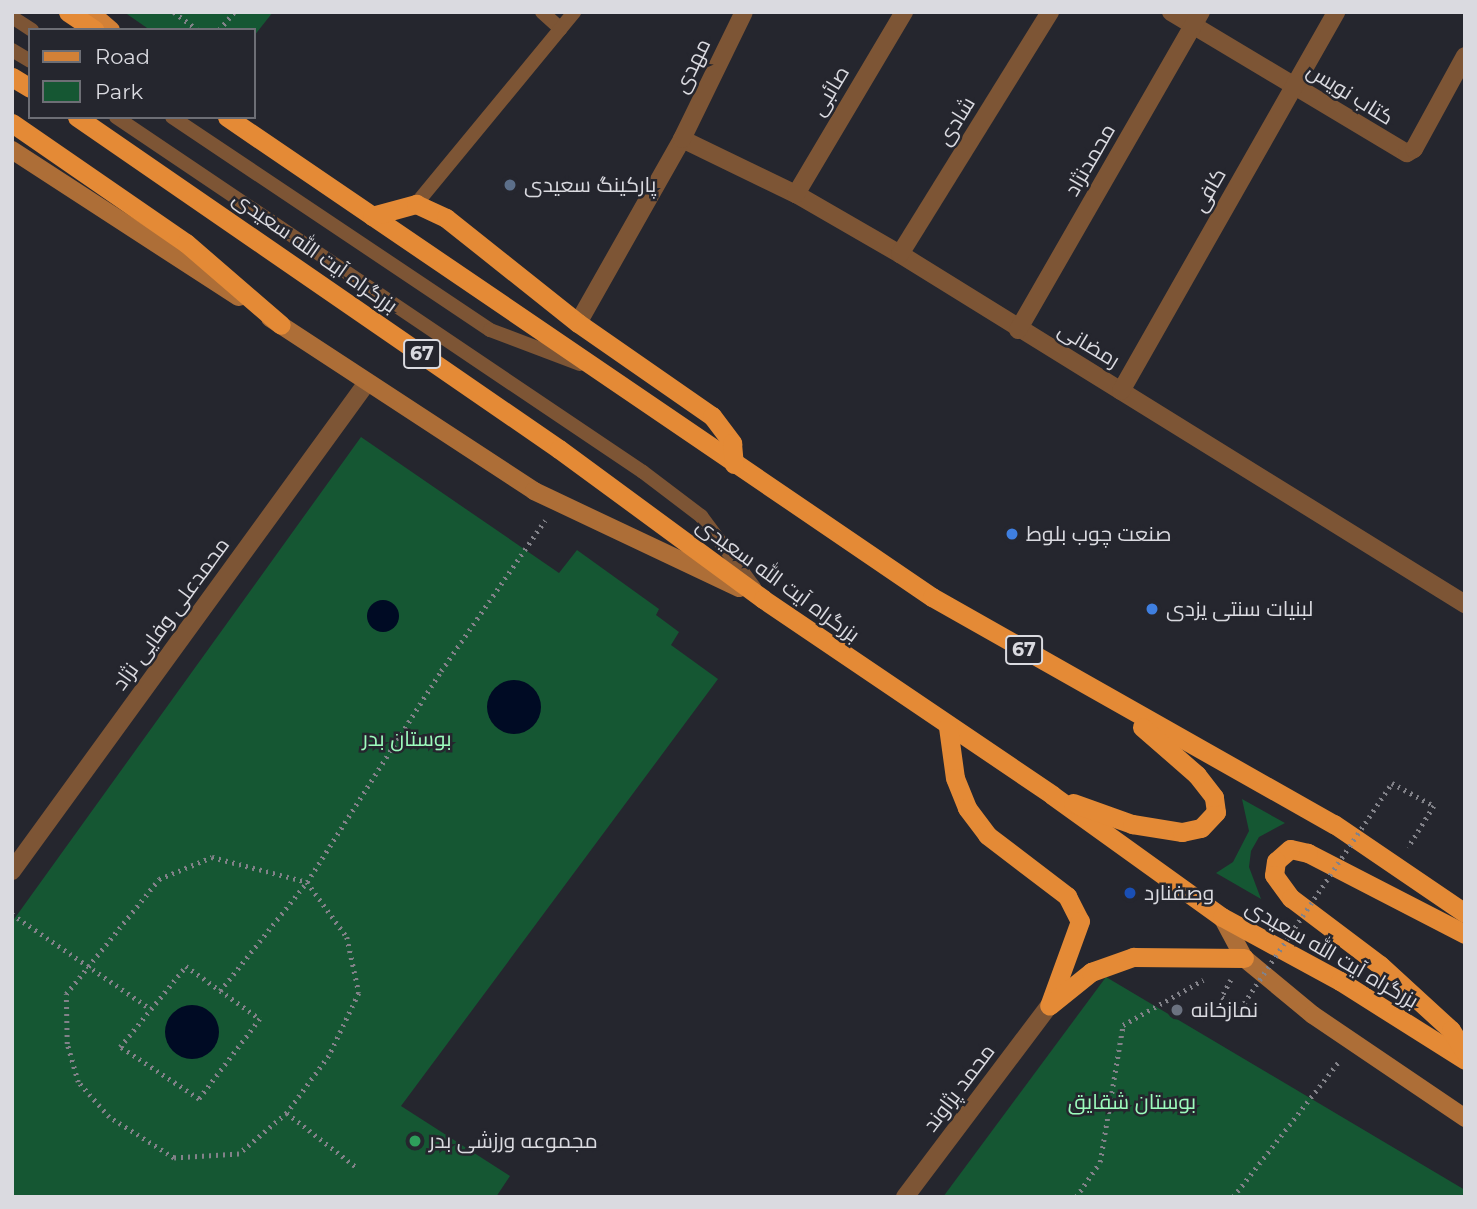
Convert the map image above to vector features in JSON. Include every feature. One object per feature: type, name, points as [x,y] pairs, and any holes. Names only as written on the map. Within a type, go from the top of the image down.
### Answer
[{"type":"highway","points":[[68,12],[92,28]]},
{"type":"highway","points":[[12,77],[28,87]]},
{"type":"highway","name":"بزرگراه آیت الله سعیدی","points":[[80,119],[559,449],[763,599],[1052,795],[1222,917],[1340,981],[1465,1060]]},
{"type":"highway","name":"67","points":[[229,119],[932,597],[1334,824],[1465,914]]},
{"type":"highway","points":[[12,123],[186,243],[281,325]]},
{"type":"highway","points":[[372,216],[416,204],[446,218],[578,323],[712,416],[732,443],[734,464]]},
{"type":"highway","points":[[1052,795],[1132,824],[1182,832],[1201,828],[1216,812],[1214,797],[1197,775],[1096,692]]},
{"type":"highway","points":[[948,727],[955,778],[967,807],[987,835],[1067,896],[1080,921],[1049,1006]]},
{"type":"highway","points":[[1465,934],[1308,853],[1290,849],[1276,861],[1274,875],[1291,898],[1380,965],[1451,1030],[1465,1052]]},
{"type":"highway","points":[[1049,1006],[1091,972],[1133,957],[1244,958]]},
{"type":"main road","points":[[90,12],[108,28]]},
{"type":"main road","points":[[12,150],[281,325],[366,384],[557,503],[763,599]]},
{"type":"main road","points":[[1222,917],[1244,958],[1354,1042],[1465,1118]]},
{"type":"street","name":"مهدی","points":[[578,323],[682,139],[744,12]]},
{"type":"street","name":"صائبی","points":[[796,194],[904,12]]},
{"type":"street","name":"شادی","points":[[900,254],[1050,12]]},
{"type":"street","name":"کتاب نویس","points":[[1171,12],[1197,19],[1294,86],[1407,153],[1414,149],[1465,56]]},
{"type":"street","name":"کافی","points":[[1121,391],[1336,12]]},
{"type":"street","name":"محمدنژاد","points":[[1018,330],[1197,19]]},
{"type":"street","name":"رمضانی","points":[[682,139],[796,194],[900,254],[1018,330],[1465,604]]},
{"type":"street","name":"محمدعلی وفایی نژاد","points":[[12,871],[366,384]]},
{"type":"street","name":"محمد پژاوند","points":[[905,1197],[1049,1006]]},
{"type":"lane","points":[[542,12],[561,29]]},
{"type":"lane","points":[[416,204],[574,12]]},
{"type":"lane","points":[[12,17],[29,28]]},
{"type":"lane","points":[[12,50],[28,60]]},
{"type":"lane","points":[[119,119],[643,472],[701,516],[763,599]]},
{"type":"lane","points":[[175,119],[490,330],[594,369]]},
{"type":"path","points":[[174,12],[195,28]]},
{"type":"path","points":[[221,28],[234,12]]},
{"type":"path","points":[[220,992],[307,882],[441,671],[557,503]]},
{"type":"path","points":[[1222,997],[1240,1009],[1392,783],[1434,806],[1396,867]]},
{"type":"path","points":[[212,857],[307,882],[347,937],[359,993],[329,1056],[287,1113],[239,1154],[174,1158],[109,1117],[78,1082],[67,1044],[65,994],[85,965],[159,879],[212,857]]},
{"type":"path","points":[[12,914],[151,1009]]},
{"type":"path","points":[[186,966],[260,1019],[199,1099],[120,1047],[151,1009],[186,966]]},
{"type":"path","points":[[1076,1197],[1100,1162],[1123,1025],[1208,978]]},
{"type":"path","points":[[1233,1197],[1354,1042]]},
{"type":"path","points":[[287,1113],[355,1167]]},
{"type":"green space","points":[[124,12],[273,12],[256,33],[256,28],[147,28]]},
{"type":"green space","name":"بوستان بدر","points":[[361,437],[559,573],[577,550],[659,609],[656,615],[679,632],[671,645],[718,679],[401,1106],[510,1176],[496,1197],[12,1197],[12,922]]},
{"type":"green space","points":[[1242,799],[1285,823],[1259,837],[1251,851],[1249,867],[1261,899],[1216,873],[1233,862],[1249,831]]},
{"type":"green space","name":"بوستان شقایق","points":[[1106,977],[1465,1191],[1461,1197],[943,1197]]},
{"type":"water","points":[[383,600],[394,605],[399,616],[394,627],[383,632],[372,627],[367,616],[372,605]]},
{"type":"water","points":[[514,680],[533,688],[541,707],[533,726],[514,734],[495,726],[487,707],[495,688]]},
{"type":"water","points":[[197,1005],[207,1009],[215,1017],[219,1032],[215,1047],[207,1055],[187,1059],[177,1055],[169,1047],[165,1027],[169,1017],[177,1009]]},
{"type":"place","name":"پارکینگ سعیدی","points":[[510,185]]},
{"type":"place","name":"صنعت چوب بلوط","points":[[1012,534]]},
{"type":"place","name":"لبنیات سنتی یزدی","points":[[1152,609]]},
{"type":"place","name":"وصفنارد","points":[[1130,893]]},
{"type":"place","name":"نمازخانه","points":[[1177,1010]]},
{"type":"place","name":"مجموعه ورزشی بدر","points":[[415,1141]]}]
